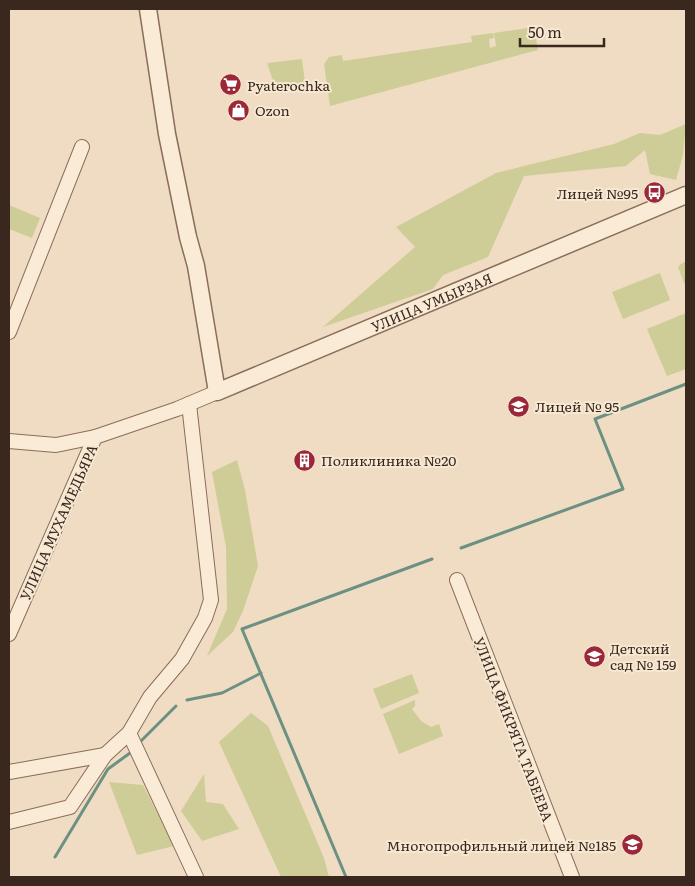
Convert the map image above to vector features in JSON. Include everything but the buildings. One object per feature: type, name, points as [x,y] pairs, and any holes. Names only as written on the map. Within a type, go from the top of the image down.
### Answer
[{"type":"street","points":[[148,9],[167,134],[188,237],[196,266],[217,392]]},
{"type":"street","points":[[9,332],[82,147]]},
{"type":"street","name":"УЛИЦА УМЫРЗАЯ","points":[[183,406],[686,195]]},
{"type":"street","points":[[9,822],[70,807],[105,755],[129,733],[150,697],[182,659],[205,618],[212,600],[183,406]]},
{"type":"street","name":"УЛИЦА МУХАМЕДЬЯРА","points":[[9,441],[56,445],[95,438],[183,406]]},
{"type":"street","name":"УЛИЦА МУХАМЕДЬЯРА","points":[[9,634],[95,438]]},
{"type":"street","name":"УЛИЦА ФИКРЯТА ТАБЕЕВА","points":[[456,580],[572,877]]},
{"type":"street","points":[[129,733],[196,877]]},
{"type":"street","points":[[9,772],[105,755]]},
{"type":"shaded area","points":[[534,27],[538,50],[330,106],[324,64],[329,57],[342,55],[343,61],[472,42],[471,36],[493,33],[494,38],[489,39],[490,48],[496,46],[494,33]]},
{"type":"shaded area","points":[[302,59],[305,83],[276,89],[267,63]]},
{"type":"shaded area","points":[[686,124],[683,155],[676,180],[650,174],[645,150],[626,166],[524,176],[488,257],[443,275],[433,289],[323,327],[415,247],[396,227],[496,173],[614,144],[640,133],[660,135]]},
{"type":"shaded area","points":[[9,205],[40,218],[32,238],[9,229]]},
{"type":"shaded area","points":[[686,261],[686,288],[678,267]]},
{"type":"shaded area","points":[[660,273],[670,300],[623,319],[612,292]]},
{"type":"shaded area","points":[[686,313],[686,369],[667,376],[647,329]]},
{"type":"shaded area","points":[[237,460],[245,490],[258,566],[243,611],[233,632],[207,656],[227,609],[226,547],[212,472]]},
{"type":"shaded area","points":[[412,674],[419,693],[381,709],[373,689]]},
{"type":"shaded area","points":[[415,700],[415,706],[412,709],[421,721],[431,727],[439,724],[443,736],[399,754],[383,714]]},
{"type":"shaded area","points":[[251,713],[268,726],[324,858],[329,877],[281,877],[219,742]]},
{"type":"shaded area","points":[[204,774],[206,802],[223,804],[239,829],[202,841],[181,811]]},
{"type":"shaded area","points":[[109,782],[143,785],[174,846],[137,855]]},
{"type":"waterway","points":[[461,548],[623,489],[595,419],[686,384]]},
{"type":"waterway","points":[[346,877],[242,629],[432,559]]},
{"type":"waterway","points":[[187,700],[222,693],[261,673]]},
{"type":"waterway","points":[[140,742],[176,706]]},
{"type":"waterway","points":[[55,857],[108,769],[130,753]]},
{"type":"place","name":"Pyaterochka","points":[[231,85]]},
{"type":"place","name":"Ozon","points":[[239,110]]},
{"type":"place","name":"Лицей №95","points":[[654,193]]},
{"type":"place","name":"Лицей № 95","points":[[519,406]]},
{"type":"place","name":"Поликлиника №20","points":[[305,460]]},
{"type":"place","name":"Детский сад № 159","points":[[594,656]]},
{"type":"place","name":"Многопрофильный лицей №185","points":[[632,845]]}]
